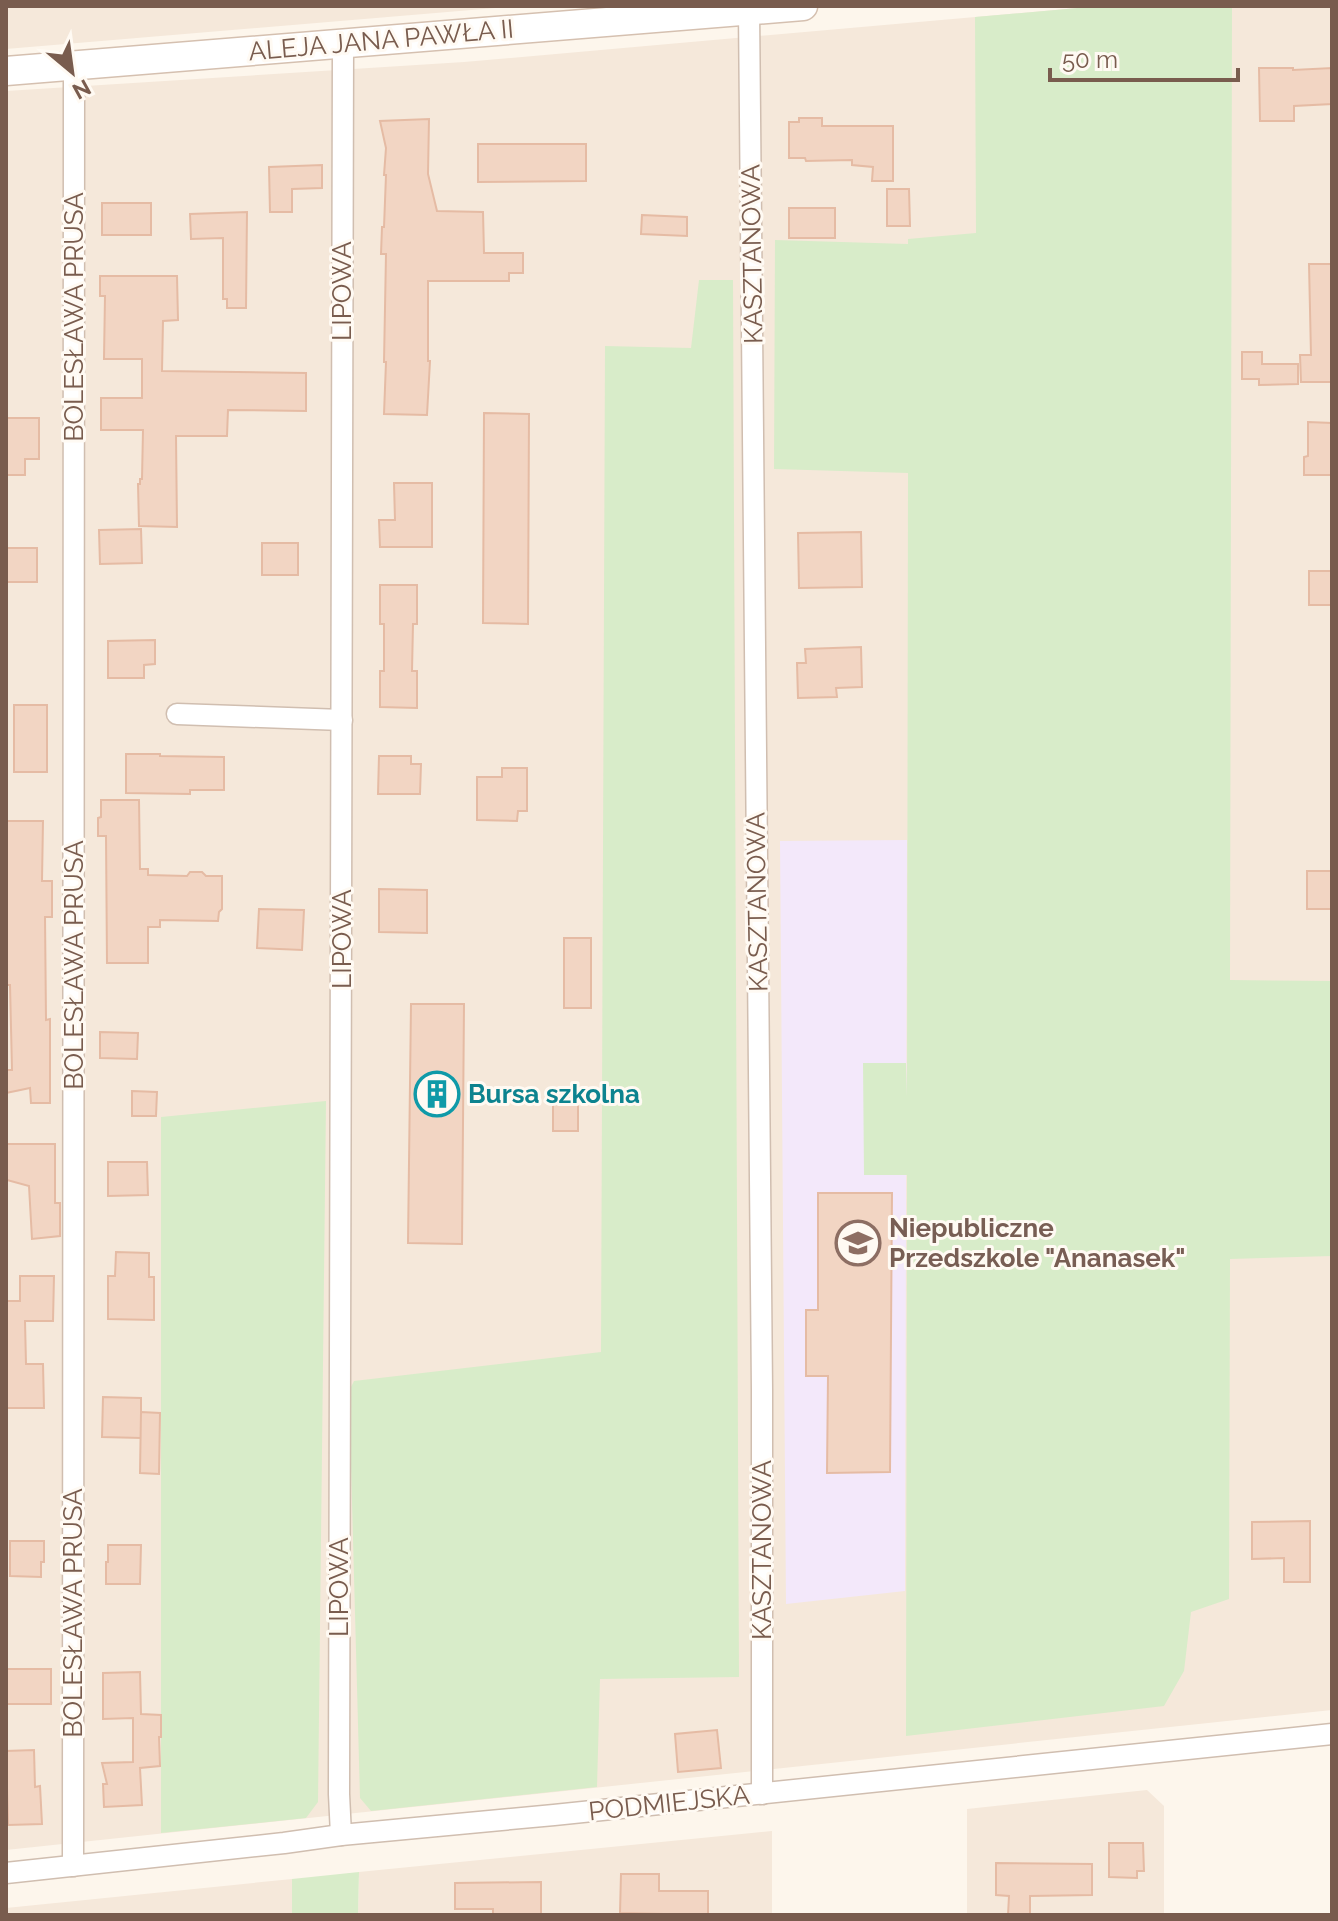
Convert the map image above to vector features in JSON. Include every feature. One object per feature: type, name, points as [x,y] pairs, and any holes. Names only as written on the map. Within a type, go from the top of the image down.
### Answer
[{"type":"street","name":"ALEJA JANA PAWŁA II","points":[[6,71],[803,6]]},
{"type":"street","name":"KASZTANOWA","points":[[749,10],[762,1390],[762,1794]]},
{"type":"street","name":"LIPOWA","points":[[341,1835],[343,43]]},
{"type":"street","name":"BOLESŁAWA PRUSA","points":[[73,1866],[74,65]]},
{"type":"street","points":[[177,714],[342,720]]},
{"type":"street","name":"PODMIEJSKA","points":[[6,1873],[341,1835],[1332,1734]]},
{"type":"shaded area","points":[[6,6],[519,6],[6,49]]},
{"type":"shaded area","points":[[1100,6],[1332,6],[1332,1710],[6,1850],[6,91],[464,62]]},
{"type":"shaded area","points":[[907,840],[905,1591],[786,1604],[780,841]]},
{"type":"shaded area","points":[[1147,1790],[1164,1806],[1164,1915],[967,1915],[967,1809]]},
{"type":"shaded area","points":[[772,1831],[772,1915],[358,1915],[359,1872]]},
{"type":"shaded area","points":[[292,1879],[292,1915],[6,1915],[6,1908]]},
{"type":"green space","points":[[1100,6],[1232,6],[1230,980],[1332,981],[1332,1256],[1230,1259],[1229,1599],[1191,1612],[1184,1671],[1164,1706],[906,1736],[907,1175],[864,1175],[863,1063],[906,1063],[907,1097],[908,473],[774,469],[775,240],[908,244],[908,239],[976,233],[975,17]]},
{"type":"green space","points":[[699,280],[733,280],[739,1677],[600,1679],[597,1787],[371,1811],[360,1798],[349,1391],[354,1381],[601,1352],[605,346],[691,348]]},
{"type":"green space","points":[[326,1101],[318,1802],[306,1818],[161,1833],[161,1117]]},
{"type":"green space","points":[[359,1872],[358,1915],[292,1915],[292,1879]]},
{"type":"building","points":[[1259,68],[1332,68],[1332,104],[1294,106],[1294,121],[1260,121]]},
{"type":"building","points":[[799,118],[822,118],[822,126],[893,126],[893,181],[872,181],[873,167],[852,165],[852,160],[806,161],[805,158],[789,158],[789,122],[799,122]]},
{"type":"building","points":[[429,119],[428,174],[437,211],[483,212],[484,253],[523,253],[523,273],[509,273],[509,281],[428,281],[430,361],[427,415],[384,414],[386,254],[381,254],[386,148],[380,121]]},
{"type":"building","points":[[478,144],[586,144],[586,181],[478,182]]},
{"type":"building","points":[[322,165],[322,188],[292,189],[292,212],[270,212],[269,167]]},
{"type":"building","points":[[887,189],[909,189],[910,226],[887,226]]},
{"type":"building","points":[[102,203],[151,203],[151,235],[102,235]]},
{"type":"building","points":[[789,208],[835,208],[835,238],[789,238]]},
{"type":"building","points":[[247,212],[246,308],[227,308],[227,299],[223,299],[223,238],[191,239],[190,214]]},
{"type":"building","points":[[642,215],[687,217],[687,236],[641,234]]},
{"type":"building","points":[[1309,264],[1332,264],[1332,382],[1301,382],[1300,355],[1311,355]]},
{"type":"building","points":[[100,276],[177,276],[178,320],[163,321],[162,371],[306,373],[306,411],[228,410],[227,436],[176,436],[177,527],[139,526],[138,484],[142,479],[143,430],[101,430],[101,398],[142,398],[142,359],[104,359],[105,296],[100,296]]},
{"type":"building","points":[[1242,352],[1262,352],[1262,364],[1298,364],[1298,384],[1259,385],[1259,379],[1242,379]]},
{"type":"building","points":[[484,413],[529,414],[528,624],[483,623]]},
{"type":"building","points":[[6,418],[39,418],[39,459],[25,459],[25,475],[6,475]]},
{"type":"building","points":[[1308,422],[1332,423],[1332,475],[1304,475],[1304,457],[1308,456]]},
{"type":"building","points":[[394,483],[432,483],[432,547],[380,547],[379,520],[395,520]]},
{"type":"building","points":[[141,529],[142,563],[100,564],[99,530]]},
{"type":"building","points":[[861,532],[862,587],[799,588],[798,533]]},
{"type":"building","points":[[262,543],[298,543],[298,575],[262,575]]},
{"type":"building","points":[[7,548],[37,548],[37,582],[7,582]]},
{"type":"building","points":[[1309,571],[1332,571],[1332,605],[1309,605]]},
{"type":"building","points":[[380,585],[417,585],[412,671],[417,671],[417,708],[380,707],[384,624],[380,624]]},
{"type":"building","points":[[155,640],[155,664],[144,665],[144,678],[108,678],[108,641]]},
{"type":"building","points":[[861,647],[862,687],[836,688],[837,697],[798,698],[797,663],[806,663],[805,649]]},
{"type":"building","points":[[14,705],[47,705],[47,772],[14,772]]},
{"type":"building","points":[[126,754],[224,757],[224,790],[190,790],[190,794],[126,793]]},
{"type":"building","points":[[379,756],[411,756],[411,764],[421,764],[420,794],[378,794]]},
{"type":"building","points":[[502,768],[527,768],[527,811],[518,811],[517,821],[477,820],[477,777],[502,777]]},
{"type":"building","points":[[101,800],[139,800],[140,869],[148,869],[148,875],[187,876],[190,872],[202,872],[206,876],[222,876],[222,909],[218,921],[160,920],[160,927],[148,927],[148,963],[107,963],[106,836],[98,836]]},
{"type":"building","points":[[6,821],[43,821],[42,881],[52,881],[52,917],[45,917],[50,1103],[31,1103],[30,1088],[6,1093],[6,1070],[12,1070],[10,985],[6,985]]},
{"type":"building","points":[[1307,871],[1332,871],[1332,909],[1307,909]]},
{"type":"building","points":[[379,889],[427,890],[427,933],[379,932]]},
{"type":"building","points":[[259,909],[304,910],[302,950],[257,948]]},
{"type":"building","points":[[564,938],[591,938],[591,1008],[564,1008]]},
{"type":"building","name":"Bursa szkolna","points":[[411,1004],[464,1004],[462,1244],[408,1243]]},
{"type":"building","points":[[100,1032],[138,1033],[137,1059],[100,1058]]},
{"type":"building","points":[[132,1091],[157,1092],[156,1116],[132,1116]]},
{"type":"building","points":[[553,1098],[578,1098],[578,1131],[553,1131]]},
{"type":"building","points":[[7,1144],[55,1144],[55,1203],[60,1203],[60,1236],[32,1239],[29,1186],[7,1180]]},
{"type":"building","points":[[108,1162],[147,1162],[148,1195],[108,1196]]},
{"type":"building","points":[[818,1193],[892,1193],[890,1472],[827,1473],[828,1376],[806,1376],[806,1310],[818,1310]]},
{"type":"building","points":[[116,1252],[149,1253],[149,1277],[154,1277],[154,1320],[108,1319],[108,1276],[115,1276]]},
{"type":"building","points":[[20,1276],[54,1276],[53,1321],[25,1321],[26,1364],[43,1364],[44,1408],[6,1408],[6,1301],[20,1301]]},
{"type":"building","points":[[103,1397],[141,1398],[141,1438],[102,1437]]},
{"type":"building","points":[[141,1412],[160,1413],[159,1474],[140,1473]]},
{"type":"building","points":[[1310,1521],[1310,1582],[1284,1582],[1284,1558],[1252,1559],[1252,1522]]},
{"type":"building","points":[[10,1541],[44,1541],[41,1577],[10,1576]]},
{"type":"building","points":[[108,1545],[141,1545],[140,1584],[106,1584]]},
{"type":"building","points":[[6,1669],[51,1669],[51,1704],[6,1704]]},
{"type":"building","points":[[140,1672],[141,1714],[161,1715],[160,1766],[140,1768],[142,1805],[104,1807],[103,1784],[107,1784],[102,1763],[133,1762],[133,1718],[103,1719],[103,1673]]},
{"type":"building","points":[[717,1730],[721,1768],[678,1772],[675,1734]]},
{"type":"building","points":[[34,1750],[35,1787],[40,1786],[42,1824],[8,1825],[6,1751]]},
{"type":"building","points":[[1109,1843],[1143,1843],[1144,1871],[1137,1871],[1137,1878],[1109,1877]]},
{"type":"building","points":[[996,1863],[1092,1864],[1092,1895],[1030,1896],[1030,1915],[1008,1915],[1009,1896],[996,1895]]},
{"type":"building","points":[[621,1874],[659,1874],[659,1891],[708,1891],[708,1915],[620,1913]]},
{"type":"building","points":[[541,1882],[541,1915],[493,1915],[493,1909],[455,1909],[455,1883]]},
{"type":"place","name":"Bursa szkolna","points":[[437,1094]]},
{"type":"place","name":"Niepubliczne Przedszkole \"Ananasek\"","points":[[858,1243]]}]
